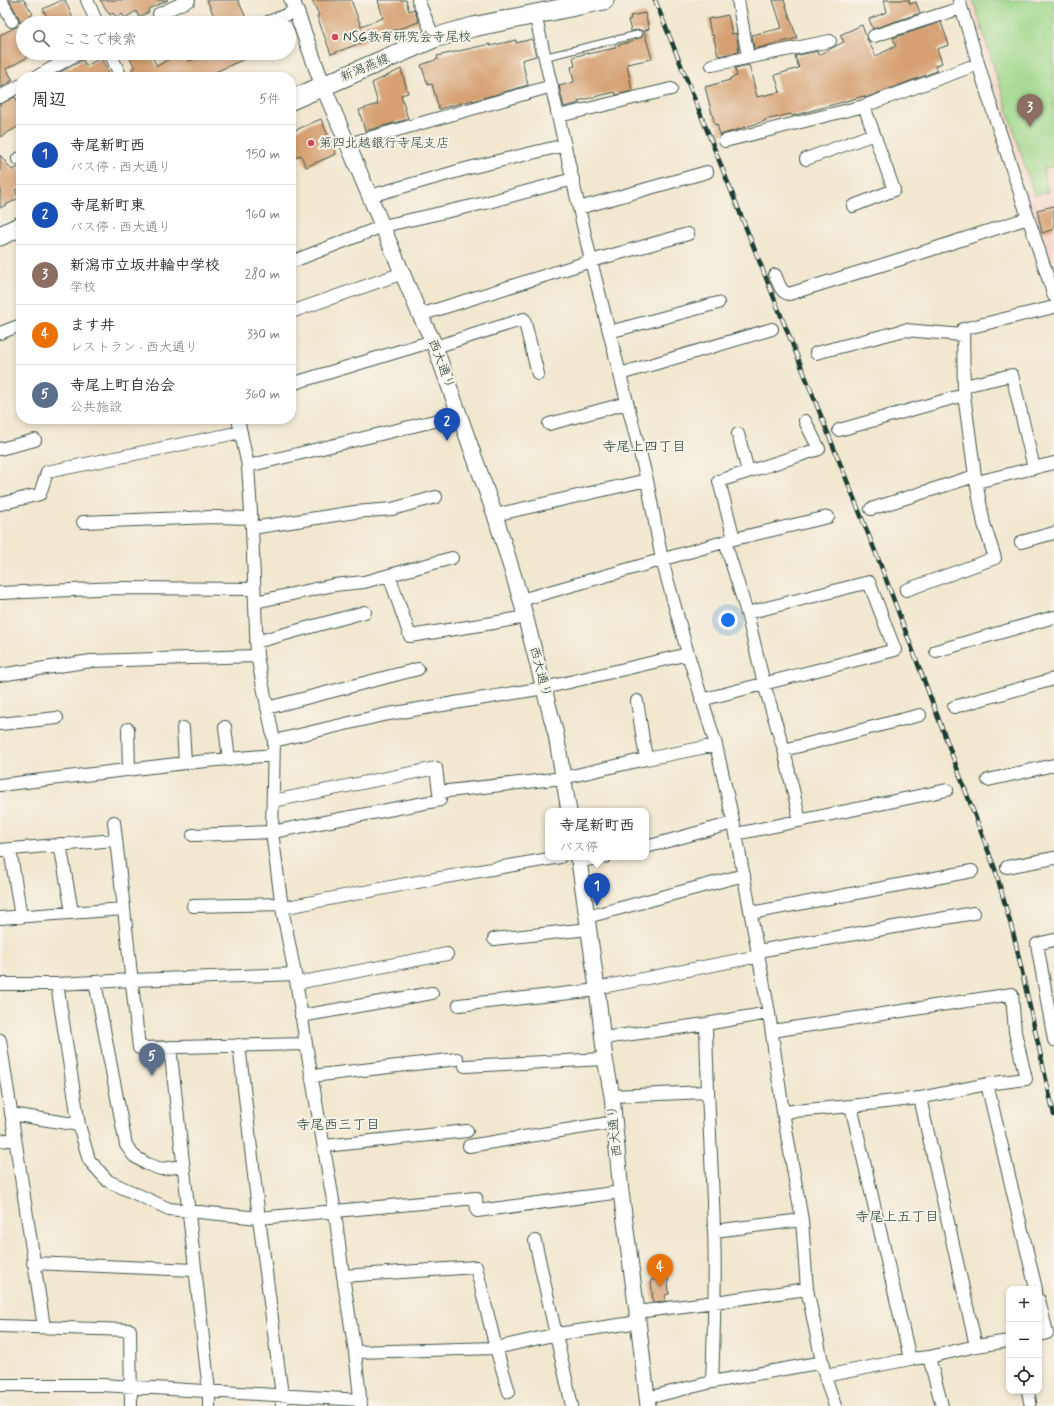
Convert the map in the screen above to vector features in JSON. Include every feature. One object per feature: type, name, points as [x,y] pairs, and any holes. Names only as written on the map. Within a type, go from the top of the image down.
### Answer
[{"type":"main road","name":"新潟燕線","points":[[296,98],[434,38],[474,27],[604,0]]},
{"type":"main road","points":[[0,236],[16,228]]},
{"type":"street","points":[[1,0],[12,21]]},
{"type":"street","points":[[87,0],[94,16]]},
{"type":"street","points":[[159,14],[189,0]]},
{"type":"street","points":[[418,0],[434,38]]},
{"type":"street","points":[[738,0],[748,57]]},
{"type":"street","points":[[874,36],[960,4],[978,64],[1054,296]]},
{"type":"street","points":[[277,16],[294,5]]},
{"type":"street","name":"西大通り","points":[[294,5],[323,86],[420,315],[434,344],[495,515],[525,616],[556,735],[568,808]]},
{"type":"street","points":[[535,14],[579,208],[646,480],[662,560],[701,700],[716,745],[735,829],[759,953],[772,1031],[783,1112],[802,1220],[807,1289],[825,1376],[835,1406]]},
{"type":"street","points":[[712,65],[830,40]]},
{"type":"street","points":[[45,72],[66,60]]},
{"type":"street","points":[[113,60],[119,72]]},
{"type":"street","points":[[725,141],[864,106],[978,64]]},
{"type":"street","points":[[348,144],[552,86]]},
{"type":"street","points":[[0,97],[16,88]]},
{"type":"street","points":[[559,116],[671,89]]},
{"type":"street","points":[[853,206],[894,190],[864,106]]},
{"type":"street","points":[[806,159],[874,134]]},
{"type":"street","points":[[370,196],[469,168],[565,145]]},
{"type":"street","points":[[579,208],[707,172]]},
{"type":"street","points":[[296,260],[383,226],[485,203],[573,179]]},
{"type":"street","points":[[776,274],[781,289],[785,293],[789,294],[1028,218]]},
{"type":"street","points":[[420,315],[592,261],[688,234]]},
{"type":"street","points":[[296,310],[403,273]]},
{"type":"street","points":[[609,332],[718,303]]},
{"type":"street","points":[[906,590],[995,558],[984,524],[976,479],[964,391],[963,329],[1054,307]]},
{"type":"street","points":[[296,383],[524,319],[538,374]]},
{"type":"street","points":[[0,332],[16,327]]},
{"type":"street","points":[[620,374],[772,329]]},
{"type":"street","points":[[816,353],[904,330],[963,336]]},
{"type":"street","points":[[839,430],[1012,375],[1034,468]]},
{"type":"street","points":[[549,424],[627,403]]},
{"type":"street","points":[[248,466],[460,415]]},
{"type":"street","points":[[800,821],[784,750],[764,684],[730,540],[719,481],[819,449],[805,421]]},
{"type":"street","points":[[0,1385],[101,1385],[131,1388],[209,1391],[282,1401],[361,1403],[355,1352],[343,1276],[336,1212],[282,906],[272,832],[274,741],[257,656],[252,523],[248,466],[239,424]]},
{"type":"street","points":[[0,504],[40,494],[47,472],[240,432]]},
{"type":"street","points":[[738,434],[748,471]]},
{"type":"street","points":[[0,449],[35,440]]},
{"type":"street","points":[[871,509],[976,479],[1054,463]]},
{"type":"street","points":[[495,515],[646,480]]},
{"type":"street","points":[[83,522],[213,517],[252,523],[392,509],[436,497]]},
{"type":"street","points":[[520,600],[730,540],[828,517]]},
{"type":"street","points":[[1021,542],[1054,533]]},
{"type":"street","points":[[255,602],[334,585],[364,582],[452,558]]},
{"type":"street","points":[[389,575],[410,636],[493,623],[525,616]]},
{"type":"street","points":[[701,700],[895,650],[869,582],[747,612]]},
{"type":"street","points":[[0,593],[120,588],[254,588]]},
{"type":"street","points":[[256,642],[365,612]]},
{"type":"street","points":[[936,651],[1054,617]]},
{"type":"street","points":[[274,741],[383,715],[544,688],[688,654]]},
{"type":"street","points":[[0,675],[91,661],[257,656]]},
{"type":"street","points":[[267,708],[418,669]]},
{"type":"street","points":[[954,707],[1054,679]]},
{"type":"street","points":[[637,701],[646,759]]},
{"type":"street","points":[[784,750],[920,715]]},
{"type":"street","points":[[0,724],[57,718]]},
{"type":"street","points":[[225,727],[229,760]]},
{"type":"street","points":[[183,728],[185,763]]},
{"type":"street","points":[[128,729],[130,770]]},
{"type":"street","points":[[439,792],[563,778],[716,745]]},
{"type":"street","points":[[0,785],[185,763],[273,755]]},
{"type":"street","points":[[988,780],[1054,765]]},
{"type":"street","points":[[193,835],[272,832],[440,800],[436,768],[273,801]]},
{"type":"street","points":[[649,846],[735,829],[800,821],[947,790]]},
{"type":"street","points":[[114,822],[139,1048],[306,1044]]},
{"type":"street","points":[[22,917],[5,849],[115,840]]},
{"type":"street","points":[[60,844],[72,912]]},
{"type":"street","points":[[1007,867],[1054,858]]},
{"type":"street","points":[[193,906],[282,906],[545,860]]},
{"type":"street","name":"西大通り","points":[[578,860],[598,989],[605,1059],[612,1096],[621,1192],[638,1317],[647,1402]]},
{"type":"street","points":[[751,913],[972,871]]},
{"type":"street","points":[[494,939],[588,923],[744,875]]},
{"type":"street","points":[[0,918],[124,908]]},
{"type":"street","points":[[459,1005],[598,989],[759,953],[974,913]]},
{"type":"street","points":[[1054,940],[1037,944],[1051,1011],[1054,1040]]},
{"type":"street","points":[[0,984],[57,984],[132,980],[296,979],[447,954]]},
{"type":"street","points":[[95,982],[126,1145],[134,1156],[147,1164],[160,1169],[184,1166]]},
{"type":"street","points":[[57,984],[79,1125],[89,1160],[108,1181],[170,1209],[259,1218],[289,1214],[336,1212],[476,1198],[477,1211],[621,1192]]},
{"type":"street","points":[[302,1016],[432,993]]},
{"type":"street","points":[[772,1031],[1012,994],[1015,1032],[1026,1079],[987,1084],[920,1098],[783,1112]]},
{"type":"street","points":[[603,1038],[706,1024],[769,1013]]},
{"type":"street","points":[[706,1024],[707,1092],[714,1231],[715,1302],[712,1382]]},
{"type":"street","points":[[0,1040],[44,1327]]},
{"type":"street","points":[[239,1045],[282,1401]]},
{"type":"street","points":[[170,1047],[209,1391],[209,1406]]},
{"type":"street","points":[[312,1076],[461,1062],[605,1059]]},
{"type":"street","points":[[987,1084],[1035,1286]]},
{"type":"street","points":[[612,1096],[707,1092]]},
{"type":"street","points":[[920,1098],[976,1346]]},
{"type":"street","points":[[851,1106],[910,1359]]},
{"type":"street","points":[[11,1114],[79,1125]]},
{"type":"street","points":[[469,1146],[615,1122]]},
{"type":"street","points":[[324,1146],[467,1131]]},
{"type":"street","points":[[0,1141],[15,1139]]},
{"type":"street","points":[[714,1231],[802,1220]]},
{"type":"street","points":[[535,1241],[572,1406]]},
{"type":"street","points":[[34,1262],[195,1270]]},
{"type":"street","points":[[343,1276],[476,1267],[496,1348],[509,1392]]},
{"type":"street","points":[[355,1352],[496,1348],[715,1302],[807,1289]]},
{"type":"street","points":[[1042,1312],[1047,1333],[1042,1334]]},
{"type":"street","points":[[0,1326],[130,1330],[131,1406]]},
{"type":"street","points":[[825,1376],[1006,1341]]},
{"type":"street","points":[[929,1357],[942,1406]]},
{"type":"street","points":[[647,1402],[712,1382],[823,1362]]},
{"type":"lane","points":[[545,57],[639,34]]},
{"type":"shaded area","points":[[967,0],[1054,0],[1054,277],[997,99],[987,59]]},
{"type":"green space","points":[[973,0],[1054,0],[1054,166],[1043,169],[1048,192],[1034,195]]},
{"type":"building","points":[[9,0],[24,0],[33,14],[30,16],[18,16]]},
{"type":"building","points":[[65,0],[72,16],[46,16],[43,9]]},
{"type":"building","points":[[100,0],[168,0],[148,9],[149,12],[141,16],[138,16],[136,11],[128,16],[124,16],[122,14],[115,16],[113,13],[110,15]]},
{"type":"building","points":[[207,0],[238,0],[245,16],[214,16]]},
{"type":"building","points":[[312,0],[351,0],[361,26],[383,18],[378,0],[406,0],[409,11],[414,9],[419,22],[363,41],[364,42],[331,54],[317,16],[319,15]]},
{"type":"building","points":[[773,0],[784,0],[797,38],[754,49],[752,35],[782,28]]},
{"type":"building","points":[[884,0],[909,0],[910,4],[916,2],[920,13],[873,29],[869,19],[887,12]]},
{"type":"building","points":[[645,13],[649,29],[644,31],[652,59],[627,64],[632,91],[616,95],[615,92],[578,101],[579,103],[564,107],[559,86],[574,82],[571,67],[575,66],[573,57],[615,48],[615,46],[634,41],[633,40],[642,37],[643,33],[641,30],[631,31],[628,20],[631,19],[630,16]]},
{"type":"building","points":[[728,15],[732,34],[736,33],[739,52],[718,56],[713,35],[711,35],[708,19]]},
{"type":"building","points":[[941,22],[949,45],[937,49],[942,63],[935,66],[937,71],[865,98],[864,96],[792,116],[791,114],[765,120],[720,135],[717,124],[715,125],[705,87],[730,80],[730,78],[737,76],[735,68],[749,65],[757,97],[780,92],[775,75],[799,68],[795,56],[817,51],[818,55],[844,42],[840,35],[862,25],[867,39],[876,56],[896,46],[893,38]]},
{"type":"building","points":[[16,27],[16,60],[22,60],[6,69],[13,80],[0,88],[0,35]]},
{"type":"building","points":[[532,39],[536,56],[522,60],[528,85],[439,109],[432,84],[428,85],[421,65],[438,59],[437,56],[490,44],[490,46],[516,40],[516,43]]},
{"type":"building","points":[[83,60],[86,66],[97,60],[102,60],[108,72],[60,72]]},
{"type":"building","points":[[131,60],[154,60],[157,66],[168,60],[242,60],[215,72],[132,72],[131,70],[135,68]]},
{"type":"building","points":[[401,69],[408,93],[401,95],[408,119],[365,131],[359,110],[378,104],[372,83]]},
{"type":"building","points":[[15,97],[16,99],[16,128],[0,137],[0,104]]},
{"type":"building","name":"第四北越銀行寺尾支店","points":[[321,119],[336,154],[306,167],[301,155],[296,158],[296,130]]},
{"type":"building","points":[[0,155],[12,170],[16,168],[16,200],[0,208]]},
{"type":"building","points":[[1054,206],[1054,229],[1042,233],[1037,210]]},
{"type":"building","points":[[668,1278],[669,1294],[665,1295],[666,1301],[653,1302],[651,1280]]},
{"type":"railway","points":[[655,0],[881,566],[995,869],[1014,936],[1054,1115]]},
{"type":"place","name":"NSG教育研究会寺尾校","points":[[335,37]]},
{"type":"place","name":"新潟市立坂井輪中学校","points":[[1030,127]]},
{"type":"place","name":"第四北越銀行寺尾支店","points":[[311,143]]},
{"type":"place","name":"寺尾新町東","points":[[447,441]]},
{"type":"place","name":"寺尾新町西","points":[[597,906]]},
{"type":"place","name":"寺尾上町自治会","points":[[152,1076]]},
{"type":"place","name":"ます井","points":[[660,1287]]},
{"type":"district","name":"寺尾上四丁目","points":[[644,447]]},
{"type":"district","name":"寺尾西三丁目","points":[[338,1125]]},
{"type":"district","name":"寺尾上五丁目","points":[[897,1217]]}]
